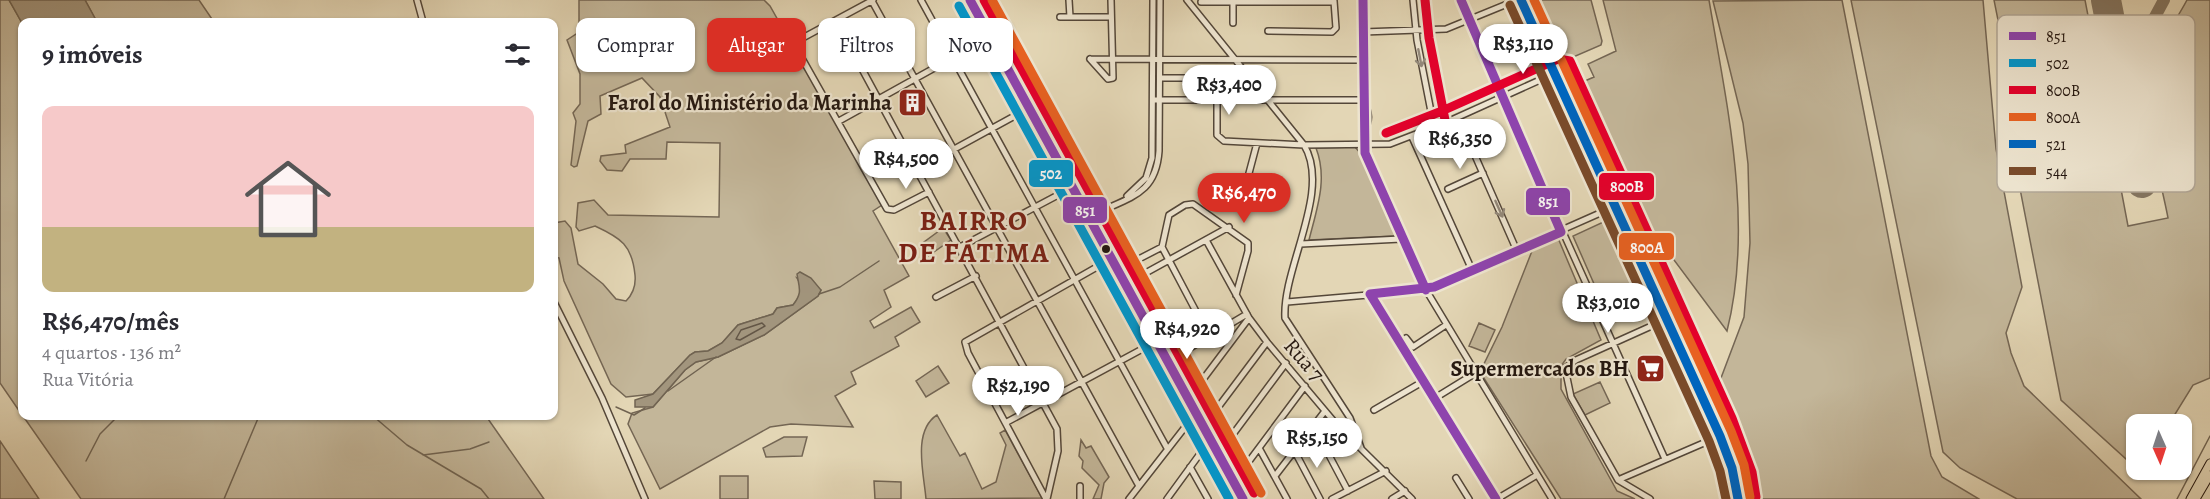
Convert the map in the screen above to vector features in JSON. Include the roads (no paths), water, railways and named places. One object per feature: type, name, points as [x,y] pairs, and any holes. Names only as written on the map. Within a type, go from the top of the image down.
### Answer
[{"type":"main road","points":[[1519,0],[1558,71],[1725,432],[1740,475],[1744,499]]},
{"type":"main road","points":[[1532,0],[1558,71],[1616,206],[1720,436],[1732,468],[1738,499]]},
{"type":"main road","points":[[2190,499],[2210,463]]},
{"type":"main road","points":[[2196,499],[2210,475]]},
{"type":"street","points":[[417,0],[422,18]]},
{"type":"street","points":[[841,18],[873,0],[1139,486]]},
{"type":"street","points":[[921,0],[931,18]]},
{"type":"street","points":[[970,0],[980,18]]},
{"type":"street","points":[[978,0],[1131,281],[1184,392],[1243,499]]},
{"type":"street","points":[[1070,0],[1070,17]]},
{"type":"street","points":[[1111,0],[1112,17],[1112,58],[1113,78],[1108,79],[1090,59],[1112,58],[1363,60]]},
{"type":"street","points":[[1153,0],[1160,78],[1157,100]]},
{"type":"street","points":[[1095,214],[1147,188],[1156,173],[1161,0]]},
{"type":"street","points":[[1187,0],[1304,145],[1311,157],[1313,171],[1301,244],[1287,302],[1287,323],[1350,418],[1361,448]]},
{"type":"street","points":[[1363,0],[1362,100],[1366,159],[1426,290],[1474,374],[1552,499]]},
{"type":"street","points":[[1413,0],[1415,32],[1434,127]]},
{"type":"street","points":[[1461,0],[1468,21],[1561,232],[1665,459]]},
{"type":"street","points":[[1363,32],[1415,32],[1446,29],[1519,0]]},
{"type":"street","points":[[1201,18],[1201,1],[1233,3],[1334,1],[1335,28],[1332,32],[1268,31]]},
{"type":"street","points":[[1233,3],[1233,23]]},
{"type":"street","points":[[1060,17],[1112,17]]},
{"type":"street","points":[[818,30],[797,41],[795,45],[887,209],[894,210],[929,192]]},
{"type":"street","points":[[1217,101],[1220,139],[1304,145],[1390,144],[1458,117],[1558,71]]},
{"type":"street","points":[[863,72],[1043,402],[1059,440],[1047,499]]},
{"type":"street","points":[[839,121],[927,72]]},
{"type":"street","points":[[960,72],[1167,448]]},
{"type":"street","points":[[1009,72],[1111,259],[1159,340],[1173,358],[1250,499]]},
{"type":"street","points":[[1160,78],[1229,78]]},
{"type":"street","points":[[1157,100],[1270,102],[1362,100]]},
{"type":"street","points":[[916,170],[1036,105]]},
{"type":"street","points":[[1458,117],[1517,251]]},
{"type":"street","points":[[1412,136],[1472,270]]},
{"type":"street","points":[[1257,143],[1244,192],[1280,200]]},
{"type":"street","points":[[1448,189],[1483,173]]},
{"type":"street","points":[[960,247],[1072,187],[1080,187]]},
{"type":"street","points":[[1209,336],[1162,247],[1168,217],[1178,208],[1195,204],[1246,240],[1249,245],[1236,295]]},
{"type":"street","points":[[1287,302],[1426,290],[1616,206]]},
{"type":"street","points":[[1131,281],[1228,227]]},
{"type":"street","points":[[1301,244],[1401,239]]},
{"type":"street","name":"Rua 7","points":[[1206,240],[1248,316],[1267,342],[1325,411],[1412,499]]},
{"type":"street","points":[[1132,262],[1162,247]]},
{"type":"street","points":[[1047,499],[1007,422],[975,368],[965,342],[1111,259]]},
{"type":"street","points":[[936,297],[976,276]]},
{"type":"street","points":[[1370,294],[1495,499],[1537,475]]},
{"type":"street","points":[[558,310],[602,398],[645,499]]},
{"type":"street","points":[[1173,358],[1248,316]]},
{"type":"street","points":[[1192,393],[1248,316]]},
{"type":"street","points":[[1650,499],[1618,480],[1571,397],[1565,368],[1576,360],[1667,319]]},
{"type":"street","points":[[1406,338],[1413,347],[1446,325]]},
{"type":"street","points":[[1007,422],[1159,340]]},
{"type":"street","points":[[1207,422],[1267,342]]},
{"type":"street","points":[[1222,449],[1286,363]]},
{"type":"street","points":[[1435,398],[1474,374]]},
{"type":"street","points":[[1374,410],[1424,381]]},
{"type":"street","points":[[1233,481],[1305,386]]},
{"type":"street","points":[[1184,392],[1192,393]]},
{"type":"street","points":[[1275,476],[1325,411]]},
{"type":"street","points":[[1130,498],[1196,413]]},
{"type":"street","points":[[1312,425],[1348,490]]},
{"type":"street","points":[[1618,480],[1720,436]]},
{"type":"street","points":[[1167,499],[1173,496],[1190,467],[1210,440]]},
{"type":"street","points":[[1259,448],[1287,499]]},
{"type":"street","points":[[1294,450],[1320,499]]},
{"type":"street","points":[[1190,467],[1208,499]]},
{"type":"street","points":[[1332,499],[1386,471]]},
{"type":"street","points":[[1456,478],[1469,499]]},
{"type":"street","points":[[1080,486],[1080,499]]},
{"type":"street","points":[[1392,499],[1405,491]]},
{"type":"water","points":[[9,0],[85,0],[95,18],[19,18]]},
{"type":"water","points":[[800,272],[811,278],[821,290],[818,296],[764,335],[718,357],[696,362],[685,370],[653,407],[635,407],[635,400],[653,394],[690,355],[695,352],[708,351],[722,343],[738,325],[773,314],[777,308],[793,305],[799,293],[797,274]]},
{"type":"waterway","points":[[819,294],[840,287],[879,261]]},
{"type":"waterway","points":[[668,391],[716,357]]},
{"type":"waterway","points":[[616,407],[634,415],[645,408]]},
{"type":"waterway","points":[[86,461],[100,434],[114,420]]},
{"type":"waterway","points":[[224,499],[257,420]]},
{"type":"waterway","points":[[378,420],[407,445],[481,489],[489,499]]},
{"type":"waterway","points":[[2177,499],[2210,436]]},
{"type":"waterway","points":[[423,455],[470,449],[489,442]]},
{"type":"place","name":"Farol do Ministério da Marinha","points":[[913,103]]},
{"type":"place","name":"Supermercados BH","points":[[1650,369]]},
{"type":"district","name":"BAIRRO DE FÁTIMA","points":[[974,237]]}]
